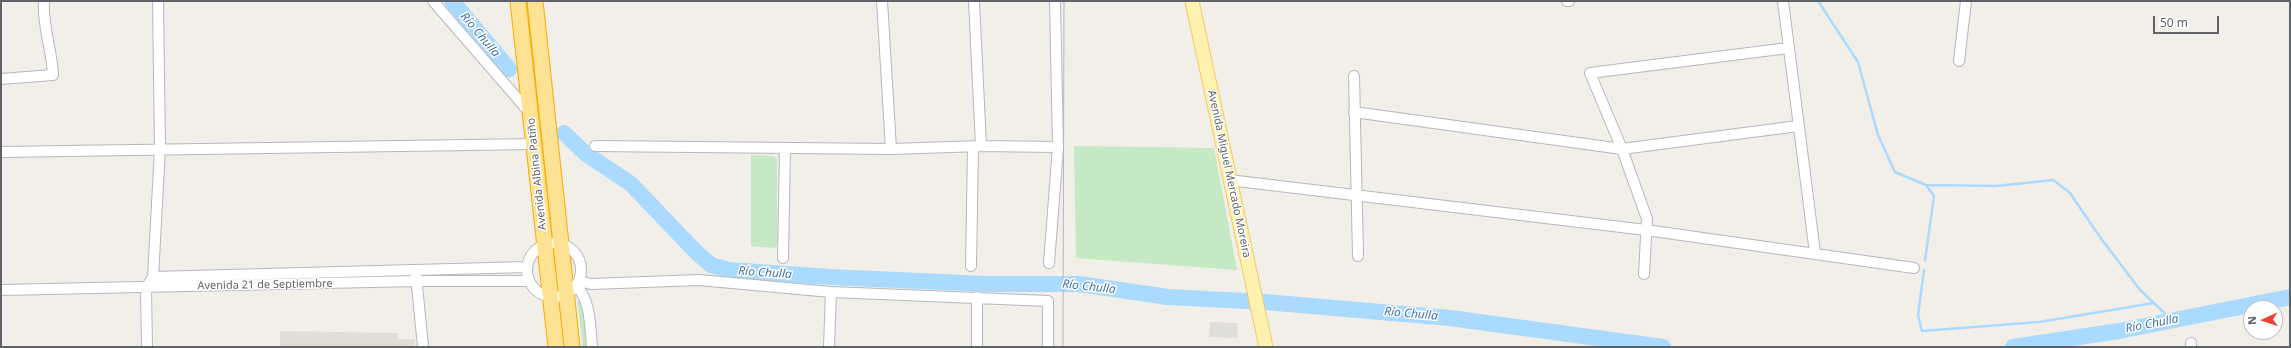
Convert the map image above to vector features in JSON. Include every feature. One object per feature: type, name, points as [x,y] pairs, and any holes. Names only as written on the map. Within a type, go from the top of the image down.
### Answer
[{"type":"highway","name":"Avenida Albina Patiño","points":[[518,1],[556,347]]},
{"type":"highway","name":"Avenida Albina Patiño","points":[[535,1],[561,243],[574,288],[572,347]]},
{"type":"main road","name":"Avenida Miguel Mercado Moreira","points":[[1192,1],[1256,307],[1266,347]]},
{"type":"street","points":[[1,79],[53,75],[52,56],[42,17],[44,1]]},
{"type":"street","points":[[147,347],[146,288],[153,277],[160,149],[158,1]]},
{"type":"street","points":[[433,1],[530,114]]},
{"type":"street","points":[[882,1],[891,149]]},
{"type":"street","points":[[971,266],[977,146],[974,1]]},
{"type":"street","points":[[1050,263],[1058,147],[1055,1]]},
{"type":"street","points":[[1783,1],[1815,253]]},
{"type":"street","points":[[1959,61],[1966,1]]},
{"type":"street","points":[[1644,274],[1647,219],[1622,149],[1590,73],[1788,48]]},
{"type":"street","points":[[1354,76],[1358,256]]},
{"type":"street","points":[[1354,112],[1622,149],[1798,126]]},
{"type":"street","points":[[1,152],[534,144]]},
{"type":"street","points":[[595,146],[891,149],[977,146],[1058,147]]},
{"type":"street","points":[[783,258],[785,148]]},
{"type":"street","points":[[1230,180],[1646,230],[1914,268]]},
{"type":"street","points":[[561,243],[545,244],[532,254],[527,267],[529,281],[537,292],[550,298],[574,288],[591,284],[699,280],[831,292],[1048,301],[1048,347]]},
{"type":"street","name":"Avenida 21 de Septiembre","points":[[153,277],[527,267]]},
{"type":"street","points":[[415,271],[423,347]]},
{"type":"street","name":"Avenida 21 de Septiembre","points":[[1,290],[417,281],[529,281]]},
{"type":"street","points":[[574,288],[584,295],[587,302],[592,347]]},
{"type":"street","points":[[829,347],[831,292]]},
{"type":"street","points":[[977,297],[977,347]]},
{"type":"shaded area","points":[[1210,322],[1238,323],[1237,338],[1209,337]]},
{"type":"shaded area","points":[[280,331],[397,333],[398,339],[415,339],[415,347],[280,347]]},
{"type":"green space","points":[[1074,146],[1214,148],[1237,270],[1076,258]]},
{"type":"green space","points":[[751,155],[774,156],[777,159],[777,244],[775,248],[751,246]]},
{"type":"green space","points":[[581,300],[589,347],[583,347],[577,301]]},
{"type":"waterway","name":"Río Chulla","points":[[452,1],[509,69]]},
{"type":"waterway","points":[[1818,1],[1858,62],[1878,135],[1895,172],[1926,185],[1934,196],[1925,260]]},
{"type":"waterway","name":"Río Chulla","points":[[564,133],[586,154],[631,184],[696,252],[711,265],[729,270],[830,277],[987,284],[1079,284],[1168,297],[1265,302],[1450,318],[1663,347]]},
{"type":"waterway","points":[[1926,185],[1996,186],[2053,180],[2070,193],[2100,237],[2140,290],[2172,320]]},
{"type":"waterway","points":[[1924,270],[1918,315],[1922,331],[2039,322],[2154,303]]},
{"type":"waterway","name":"Río Chulla","points":[[2013,347],[2119,331],[2290,297]]},
{"type":"tram line","points":[[1063,347],[1064,1]]}]
